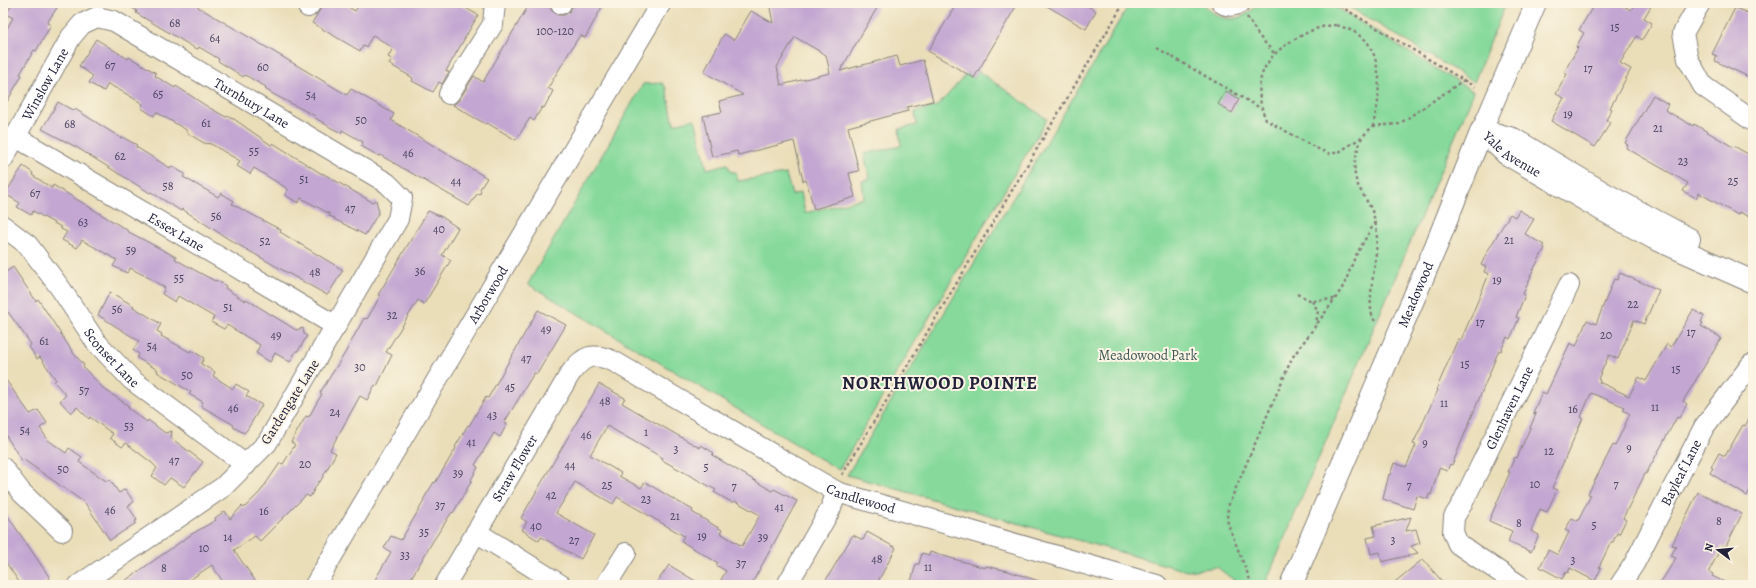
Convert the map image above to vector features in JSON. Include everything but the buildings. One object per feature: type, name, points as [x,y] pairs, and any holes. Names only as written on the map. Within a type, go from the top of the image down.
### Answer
[{"type":"main road","name":"Yale Avenue","points":[[1482,130],[1513,139],[1680,235],[1753,270]]},
{"type":"main road","name":"Yale Avenue","points":[[1482,130],[1507,154],[1601,210],[1654,238],[1753,282]]},
{"type":"main road","name":"Meadowood","points":[[1291,585],[1436,246],[1482,130]]},
{"type":"street","points":[[449,94],[493,24],[494,3]]},
{"type":"street","name":"Arborwood","points":[[315,585],[661,3]]},
{"type":"street","points":[[1222,3],[1235,6],[1240,3]]},
{"type":"street","name":"Meadowood","points":[[1482,130],[1536,3]]},
{"type":"street","points":[[1700,3],[1683,33],[1688,59],[1703,86],[1753,121]]},
{"type":"street","name":"Winslow Lane","points":[[3,159],[71,37],[82,24],[97,17]]},
{"type":"street","name":"Turnbury Lane","points":[[97,17],[114,21],[387,183],[402,198]]},
{"type":"street","name":"Essex Lane","points":[[16,137],[336,326]]},
{"type":"street","name":"Gardengate Lane","points":[[87,584],[223,487],[266,443],[398,219],[402,198]]},
{"type":"street","name":"Sconset Lane","points":[[3,226],[28,246],[61,289],[96,342],[132,380],[246,465]]},
{"type":"street","name":"Glenhaven Lane","points":[[1519,585],[1458,544],[1453,532],[1454,517],[1462,504],[1569,285]]},
{"type":"street","name":"Candlewood","points":[[590,356],[602,356],[613,361],[837,492],[1150,584]]},
{"type":"street","name":"Straw Flower","points":[[445,585],[570,374],[577,364],[590,356]]},
{"type":"street","name":"Bayleaf Lane","points":[[1620,585],[1634,564],[1704,427],[1751,365]]},
{"type":"street","points":[[3,468],[21,492],[62,531]]},
{"type":"street","points":[[787,585],[830,510],[837,492]]},
{"type":"street","points":[[476,532],[561,585]]},
{"type":"street","points":[[606,585],[626,553]]},
{"type":"path","points":[[837,492],[843,472],[1124,3]]},
{"type":"path","points":[[1240,3],[1259,36],[1274,53]]},
{"type":"path","points":[[1335,3],[1474,87]]},
{"type":"path","points":[[1337,25],[1354,30],[1367,41],[1375,57],[1379,77],[1378,102],[1373,126],[1362,137],[1339,152],[1330,154],[1314,147],[1266,120],[1259,98],[1262,75],[1266,65],[1274,53],[1285,44],[1322,26],[1337,25]]},
{"type":"path","points":[[1157,48],[1262,109]]},
{"type":"path","points":[[1373,126],[1399,124],[1464,80]]},
{"type":"path","points":[[1362,137],[1355,160],[1354,173],[1360,190],[1370,205],[1375,222],[1377,242],[1372,280],[1371,311],[1374,321]]},
{"type":"path","points":[[1252,585],[1228,524],[1227,514],[1229,504],[1292,358],[1336,299],[1344,285],[1355,257],[1375,222]]},
{"type":"path","points":[[1298,294],[1312,301],[1336,299]]},
{"type":"path","points":[[1312,301],[1318,311],[1316,326]]},
{"type":"green space","name":"Meadowood Park","points":[[1130,3],[1203,3],[1216,15],[1230,19],[1245,15],[1258,3],[1329,3],[1474,92],[1266,582],[1245,584],[1229,577],[1217,567],[1187,571],[847,475]]},
{"type":"green space","points":[[1343,3],[1506,3],[1474,82]]},
{"type":"green space","points":[[978,71],[1047,119],[839,470],[528,284],[643,84],[662,83],[666,88],[674,124],[695,119],[707,169],[727,164],[731,172],[736,172],[738,181],[786,174],[792,195],[801,192],[805,213],[864,198],[862,181],[870,179],[864,154],[901,146],[899,129],[917,125],[915,112],[938,106],[966,74],[974,78]]},
{"type":"district","name":"NORTHWOOD POINTE","points":[[940,383]]}]
